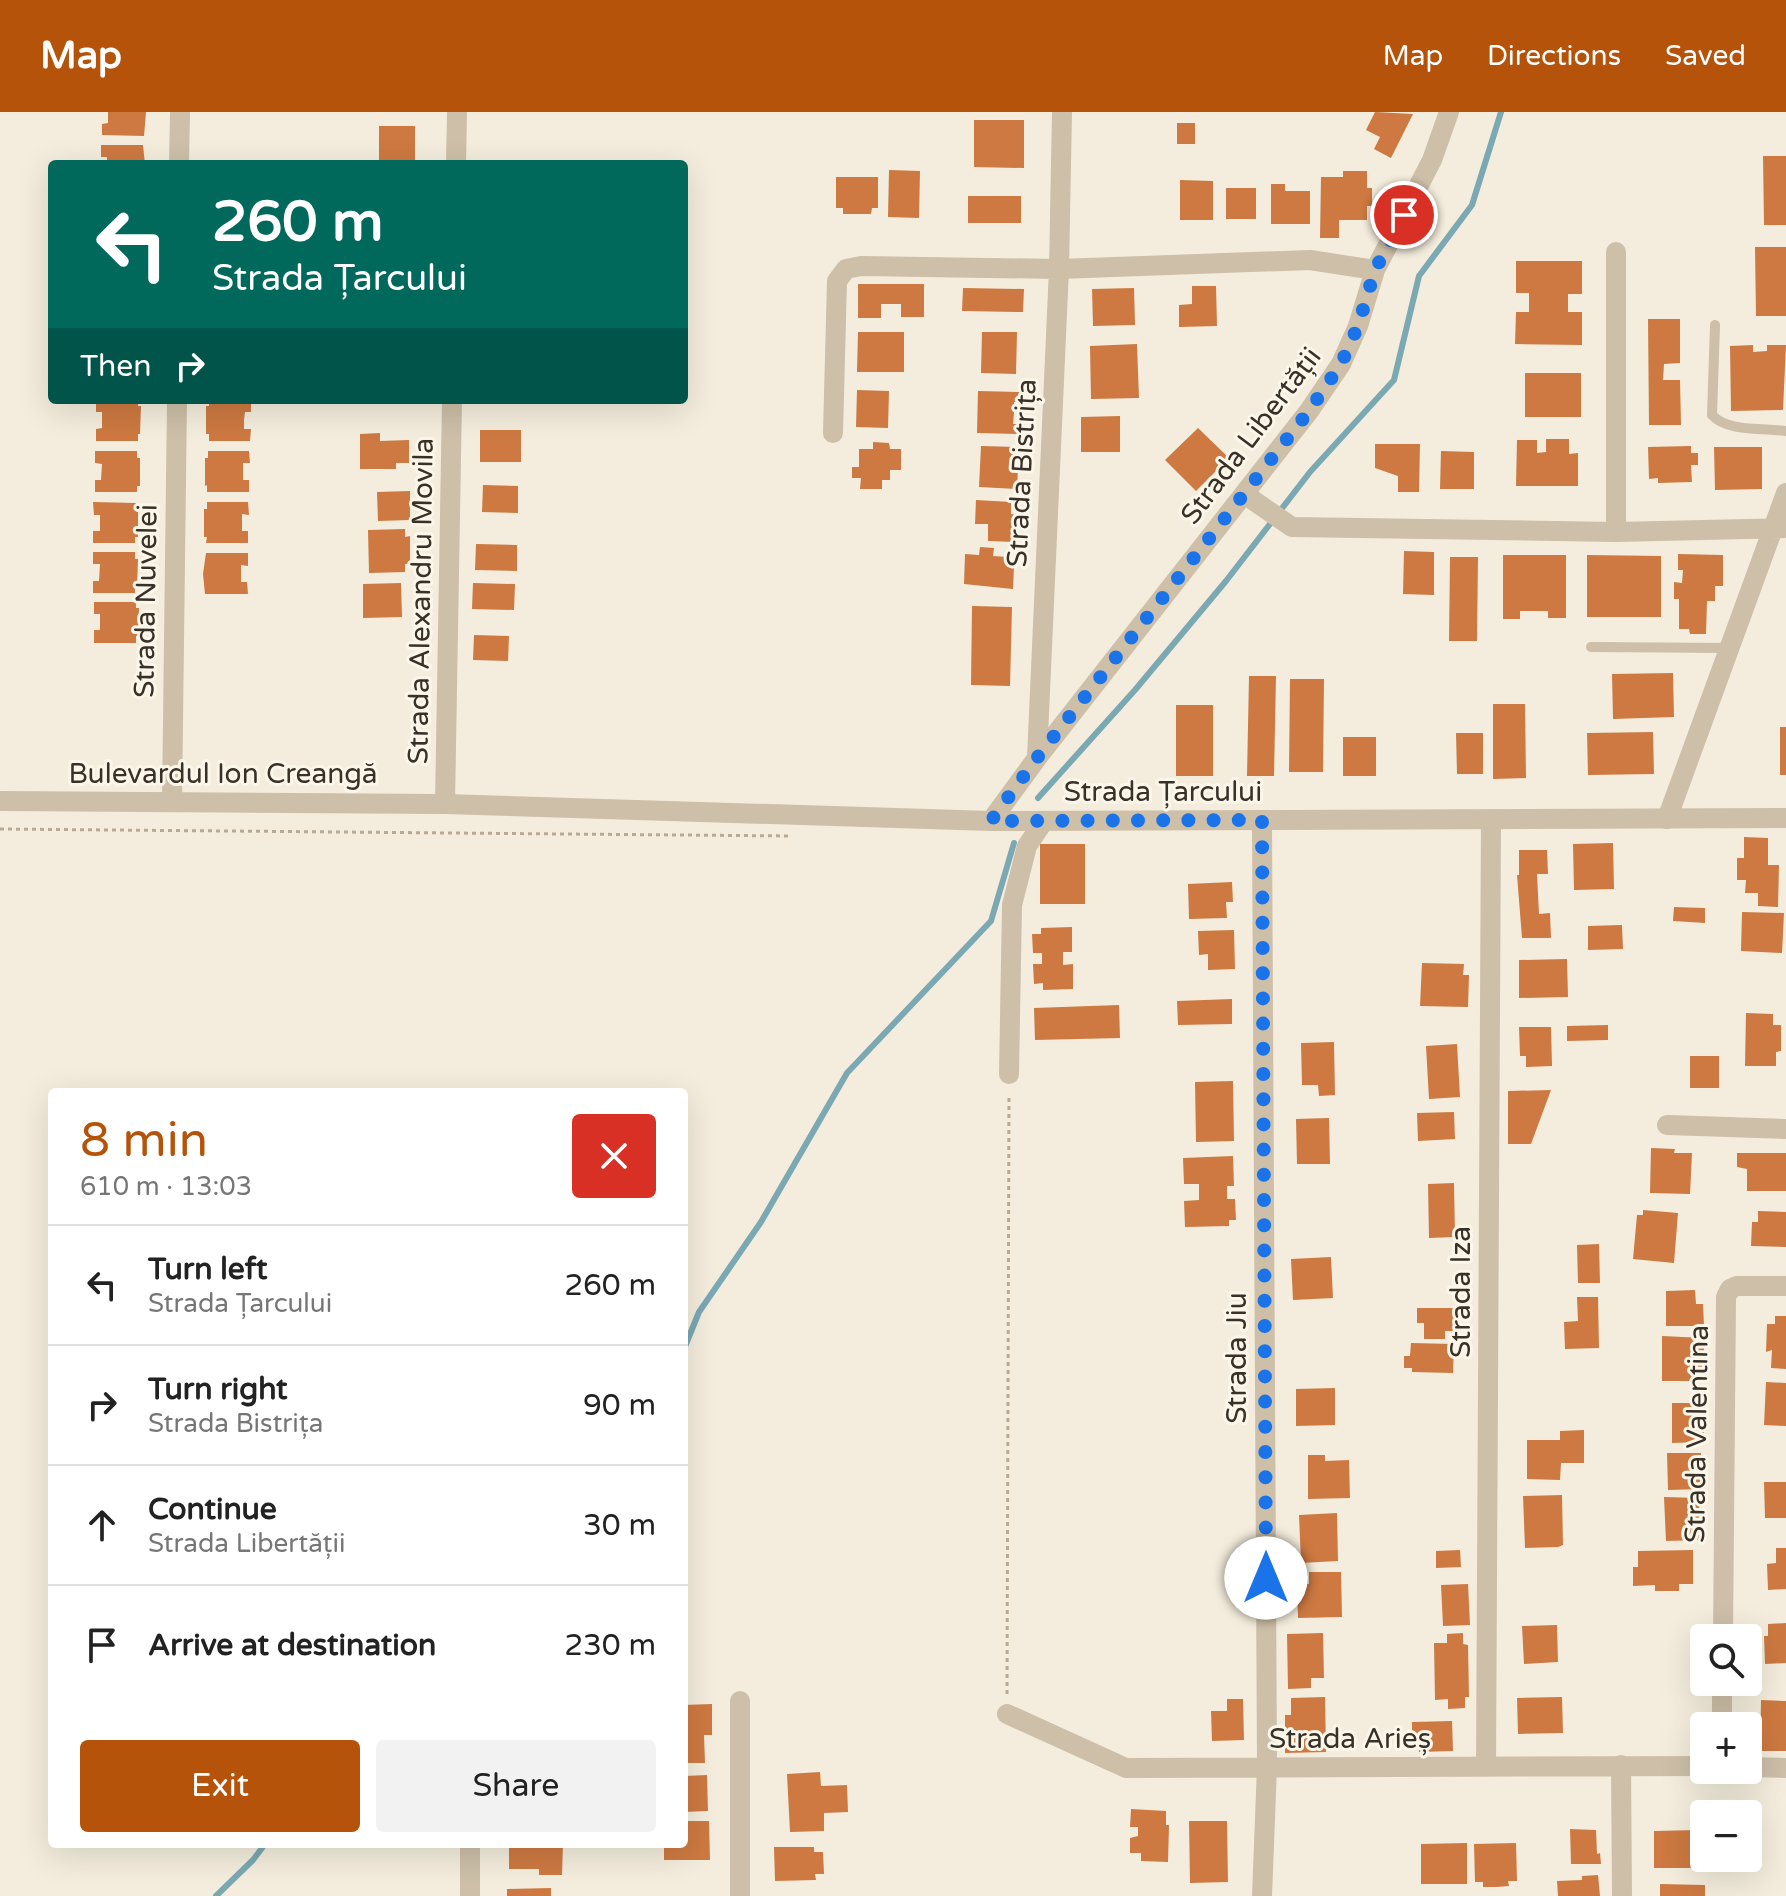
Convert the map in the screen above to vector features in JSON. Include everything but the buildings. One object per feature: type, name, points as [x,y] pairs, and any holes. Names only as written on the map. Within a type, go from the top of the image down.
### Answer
[{"type":"street","points":[[179,160],[180,112]]},
{"type":"street","points":[[456,160],[457,112]]},
{"type":"street","name":"Strada Bistrița","points":[[1037,758],[1059,269],[1062,112]]},
{"type":"street","name":"Strada Libertății","points":[[1037,758],[1309,411],[1341,364],[1358,326],[1375,270],[1432,160],[1449,112]]},
{"type":"street","points":[[1616,252],[1616,532]]},
{"type":"street","points":[[833,433],[837,281],[846,269],[893,266],[1059,269],[1310,260],[1375,270]]},
{"type":"street","name":"Strada Nuvelei","points":[[172,802],[177,404]]},
{"type":"street","name":"Strada Alexandru Movila","points":[[445,804],[452,404]]},
{"type":"street","points":[[1667,819],[1729,648],[1780,528],[1786,493]]},
{"type":"street","points":[[1244,494],[1292,527],[1616,532],[1780,528]]},
{"type":"street","points":[[991,821],[1037,758]]},
{"type":"street","name":"Bulevardul Ion Creangă","points":[[0,801],[445,804]]},
{"type":"street","name":"Strada Țarcului","points":[[445,804],[991,821],[1786,818]]},
{"type":"street","name":"Strada Iza","points":[[1486,1766],[1491,819]]},
{"type":"street","name":"Strada Jiu","points":[[1262,820],[1267,1767],[1262,1896]]},
{"type":"street","points":[[1009,1074],[1012,905],[1027,846],[1044,821]]},
{"type":"street","points":[[1667,1125],[1786,1129]]},
{"type":"street","name":"Strada Valentina","points":[[1723,1624],[1726,1297],[1730,1289],[1737,1286],[1786,1286]]},
{"type":"street","points":[[740,1701],[740,1896]]},
{"type":"street","name":"Strada Arieș","points":[[1007,1714],[1126,1768],[1690,1766]]},
{"type":"street","points":[[1621,1765],[1622,1896]]},
{"type":"street","points":[[1762,1767],[1786,1768]]},
{"type":"street","points":[[470,1848],[470,1896]]},
{"type":"lane","points":[[1715,325],[1712,415],[1718,422],[1728,425],[1786,431]]},
{"type":"lane","points":[[1591,647],[1729,648]]},
{"type":"path","points":[[0,829],[801,836]]},
{"type":"path","points":[[1007,1714],[1009,1074]]},
{"type":"waterway","points":[[1038,798],[1135,690],[1226,581],[1310,472],[1394,380],[1419,276],[1472,205],[1501,112]]},
{"type":"waterway","points":[[688,1339],[699,1312],[761,1222],[847,1073],[991,921],[1014,843]]},
{"type":"waterway","points":[[216,1896],[262,1848]]},
{"type":"route","points":[[1266,1578],[1262,820],[991,821],[1309,411],[1341,364],[1358,326],[1375,270],[1404,215]]}]
